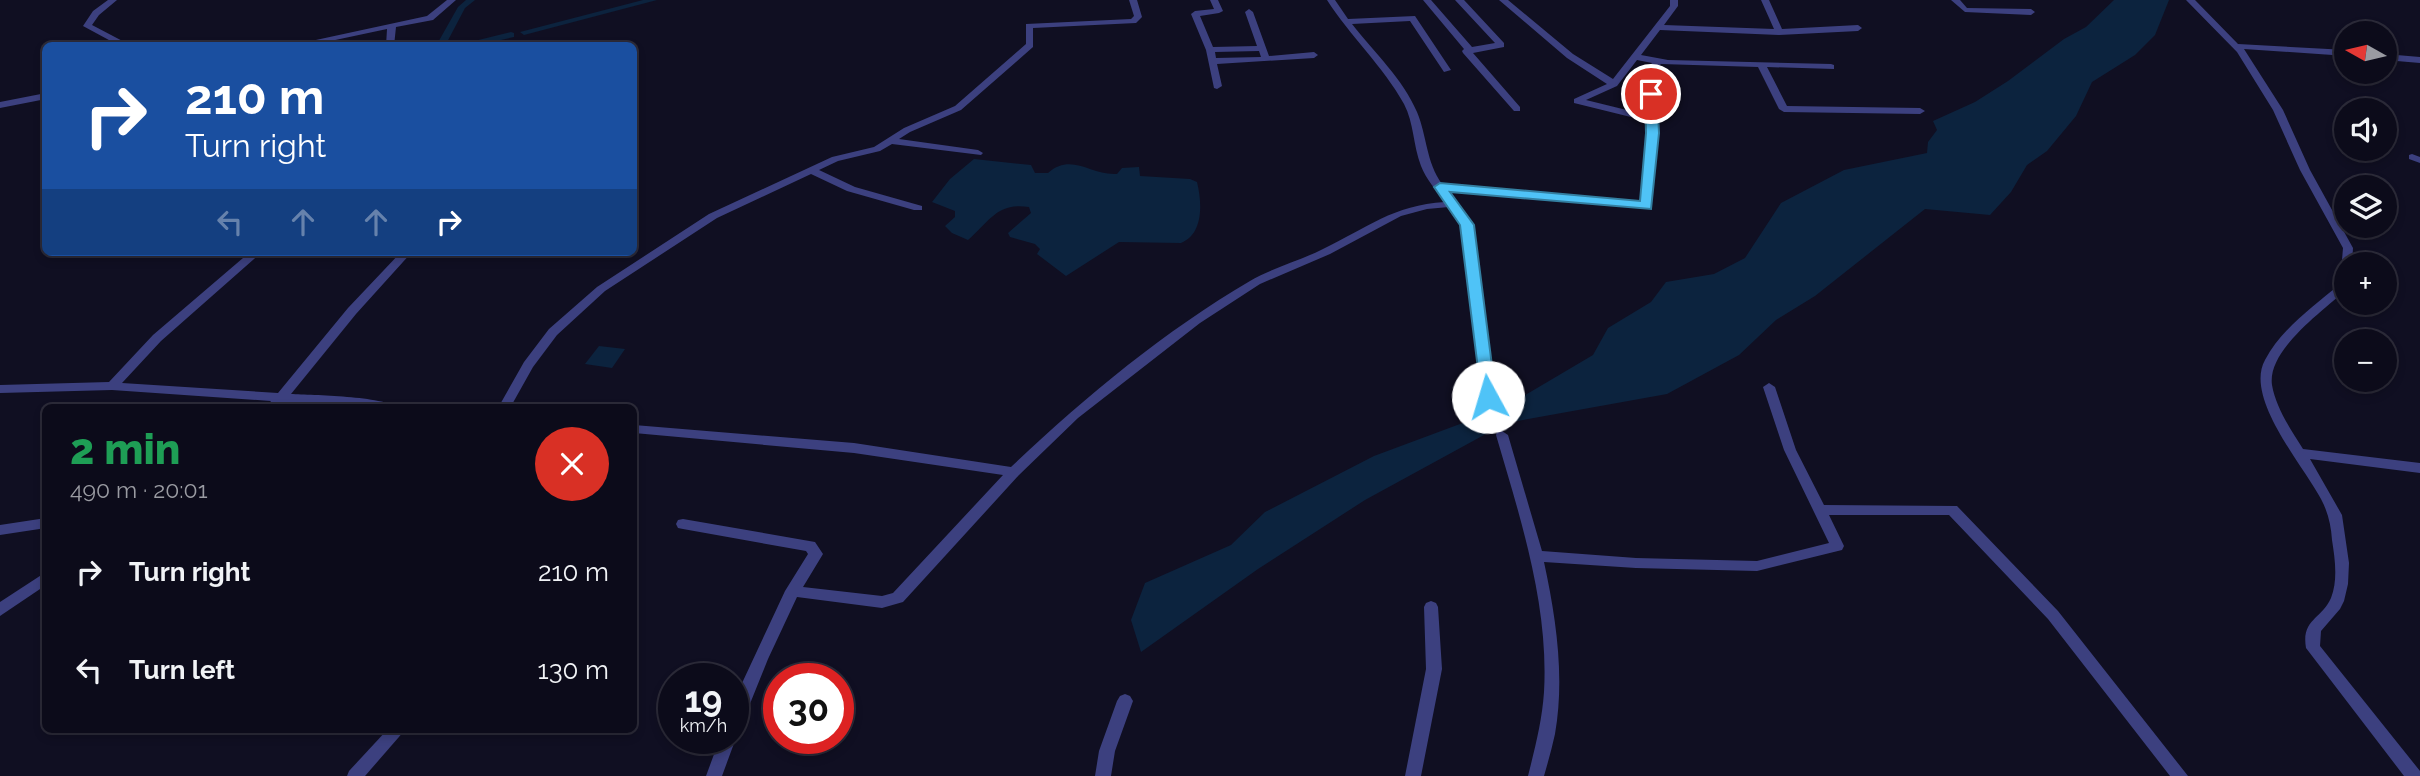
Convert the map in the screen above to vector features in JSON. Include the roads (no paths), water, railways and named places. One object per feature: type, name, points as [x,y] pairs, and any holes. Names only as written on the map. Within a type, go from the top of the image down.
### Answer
[{"type":"street","points":[[113,0],[96,13],[87,26],[120,42]]},
{"type":"street","points":[[311,42],[430,18],[452,0]]},
{"type":"street","points":[[506,404],[528,365],[553,332],[601,289],[713,216],[835,159],[877,149],[907,130],[958,108],[1030,46],[1029,26],[1133,20],[1138,17],[1133,0]]},
{"type":"street","points":[[1214,0],[1219,10],[1195,14],[1210,50],[1217,86]]},
{"type":"street","points":[[1331,0],[1409,106],[1418,125],[1427,171],[1467,225],[1488,397]]},
{"type":"street","points":[[1427,0],[1470,51]]},
{"type":"street","points":[[1459,0],[1501,45],[1466,51],[1517,109]]},
{"type":"street","points":[[1503,0],[1570,56],[1614,84]]},
{"type":"street","points":[[1652,119],[1577,102],[1614,84],[1674,6],[1674,0]]},
{"type":"street","points":[[1765,0],[1779,32]]},
{"type":"street","points":[[1955,0],[1965,10],[2031,12]]},
{"type":"street","points":[[2190,0],[2236,46],[2278,110],[2305,170],[2347,248],[2346,285],[2278,350],[2266,372],[2269,400],[2335,514],[2342,568],[2336,603],[2314,625],[2310,636],[2313,648],[2414,776]]},
{"type":"street","points":[[1249,12],[1266,59]]},
{"type":"street","points":[[1348,22],[1412,18],[1447,70]]},
{"type":"street","points":[[390,42],[392,25]]},
{"type":"street","points":[[1658,27],[1779,32],[1858,27]]},
{"type":"street","points":[[2236,46],[2334,52]]},
{"type":"street","points":[[1210,50],[1263,48]]},
{"type":"street","points":[[1213,61],[1314,55]]},
{"type":"street","points":[[1636,57],[1658,62],[1830,67]]},
{"type":"street","points":[[2398,58],[2420,60]]},
{"type":"street","points":[[1440,187],[1646,206],[1652,119],[1651,69],[1658,62]]},
{"type":"street","points":[[1761,64],[1784,109],[1920,111]]},
{"type":"street","points":[[0,105],[42,97]]},
{"type":"street","points":[[891,141],[978,153]]},
{"type":"street","points":[[811,170],[851,189],[918,208]]},
{"type":"street","points":[[792,591],[882,602],[898,598],[1014,472],[1074,415],[1196,320],[1256,282],[1326,251],[1397,214],[1426,206],[1454,204]]},
{"type":"street","points":[[112,386],[167,329],[252,256]]},
{"type":"street","points":[[276,404],[352,311],[403,256]]},
{"type":"street","points":[[0,389],[112,386],[352,404]]},
{"type":"street","points":[[1536,556],[1636,563],[1757,566],[1837,546],[1790,450],[1769,387]]},
{"type":"street","points":[[637,429],[854,448],[1014,472]]},
{"type":"street","points":[[1502,435],[1541,574],[1553,685],[1548,730],[1536,776]]},
{"type":"street","points":[[2301,453],[2420,468]]},
{"type":"street","points":[[1820,510],[1946,510],[1957,514],[2053,615],[2180,776]]},
{"type":"street","points":[[0,530],[42,524]]},
{"type":"street","points":[[683,524],[810,545],[816,554],[792,591],[767,641],[749,686]]},
{"type":"street","points":[[0,610],[42,582]]},
{"type":"street","points":[[1413,776],[1434,669],[1431,607]]},
{"type":"street","points":[[1103,776],[1107,751],[1125,701]]},
{"type":"street","points":[[355,776],[394,733]]},
{"type":"street","points":[[713,776],[722,754]]},
{"type":"water","points":[[2114,0],[2169,0],[2155,35],[2135,55],[2092,82],[2076,116],[2047,151],[2027,165],[2011,192],[1990,215],[1925,209],[1815,296],[1776,320],[1739,355],[1667,394],[1506,423],[1365,500],[1258,569],[1141,652],[1131,620],[1145,583],[1231,545],[1265,512],[1374,456],[1503,408],[1593,355],[1608,328],[1651,302],[1666,282],[1714,274],[1745,258],[1781,203],[1844,170],[1927,153],[1928,142],[1937,130],[1933,121],[1975,102],[2008,81],[2064,39],[2086,27]]},
{"type":"water","points":[[974,159],[1031,165],[1035,173],[1048,173],[1065,165],[1108,174],[1117,174],[1122,168],[1139,167],[1140,176],[1190,179],[1197,182],[1200,217],[1194,232],[1181,243],[1119,242],[1066,276],[1037,254],[1040,249],[1035,244],[1010,237],[1008,233],[1031,213],[1029,207],[1018,206],[1001,210],[968,240],[952,233],[945,226],[955,217],[955,211],[932,202],[950,179]]},
{"type":"water","points":[[599,346],[625,349],[612,368],[585,364]]},
{"type":"waterway","points":[[442,42],[462,7],[471,0]]},
{"type":"waterway","points":[[524,32],[653,0]]},
{"type":"waterway","points":[[477,42],[511,35]]}]
